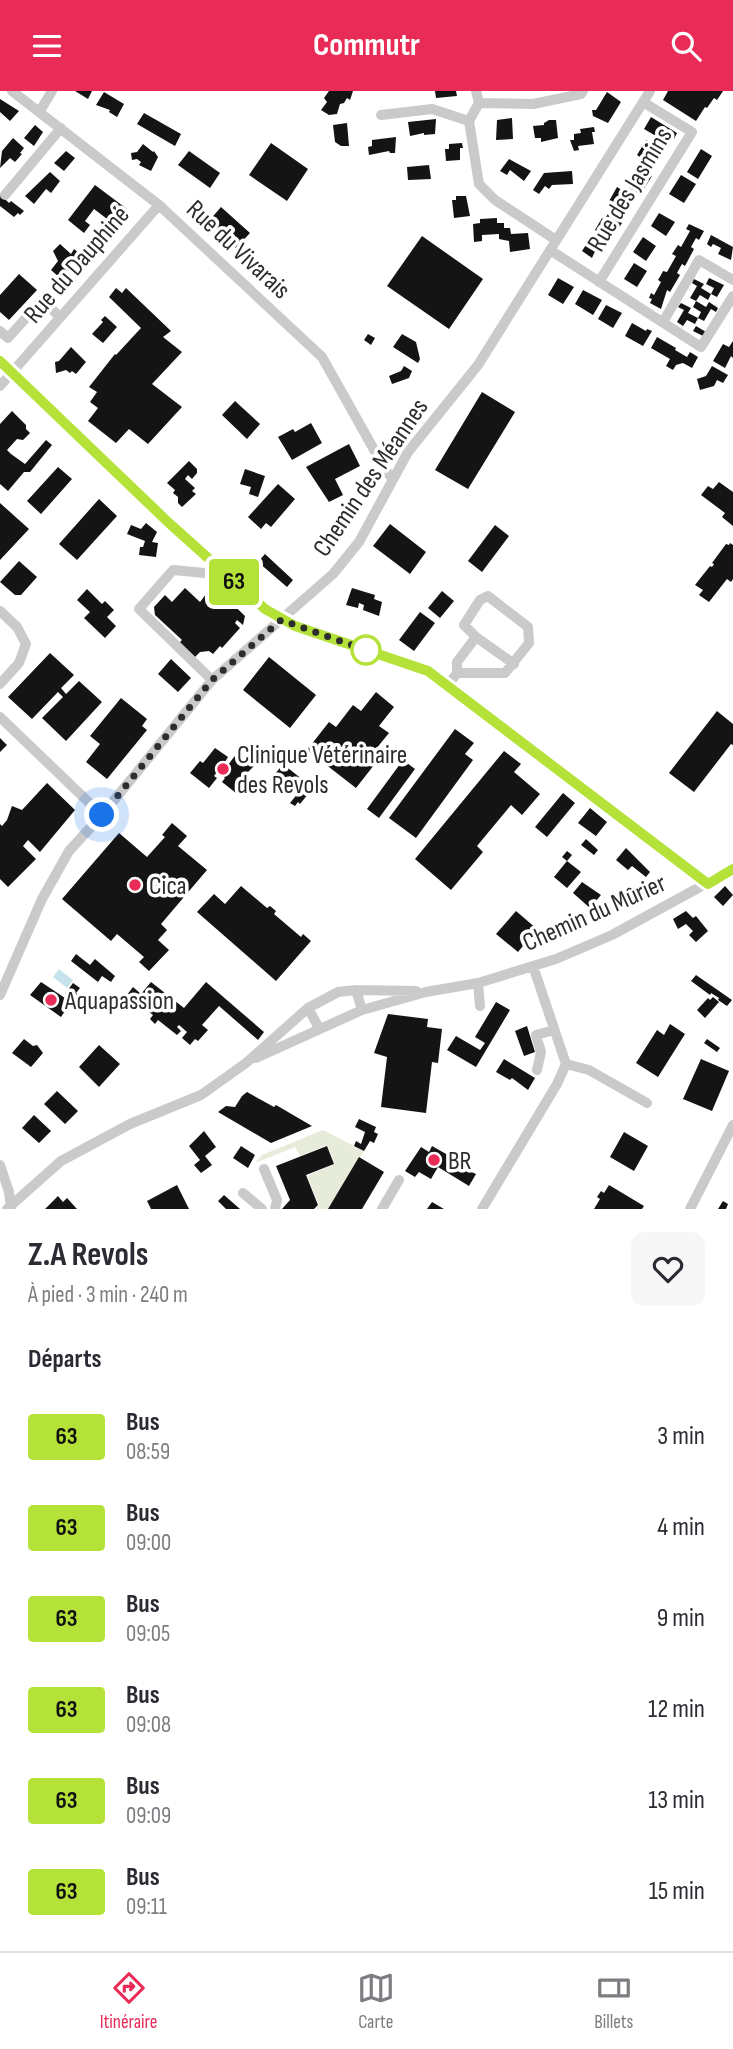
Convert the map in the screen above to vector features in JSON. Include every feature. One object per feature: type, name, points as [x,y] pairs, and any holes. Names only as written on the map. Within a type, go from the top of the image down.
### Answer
[{"type":"street","name":"Rue du Vivarais","points":[[12,91],[159,205],[322,357],[392,478]]},
{"type":"street","points":[[40,111],[52,91]]},
{"type":"street","points":[[476,91],[478,103],[469,121],[476,171],[485,193],[599,282],[701,347],[733,296]]},
{"type":"street","points":[[478,103],[533,104],[581,94],[583,91]]},
{"type":"street","name":"Chemin des Méannes","points":[[0,995],[48,887],[69,851],[102,815],[212,680],[333,574],[359,542],[408,452],[478,365],[650,91]]},
{"type":"street","name":"Rue des Jasmins","points":[[599,282],[692,132],[643,102]]},
{"type":"street","points":[[381,115],[432,109],[469,121]]},
{"type":"street","points":[[5,195],[61,128]]},
{"type":"street","name":"Rue du Dauphiné","points":[[0,386],[159,205]]},
{"type":"street","points":[[663,323],[699,260],[733,280]]},
{"type":"street","points":[[0,331],[8,338],[42,300],[60,317]]},
{"type":"street","points":[[0,362],[265,609],[281,620],[428,671],[708,884]]},
{"type":"street","points":[[212,680],[139,609],[173,570],[226,575]]},
{"type":"street","points":[[457,673],[505,673],[514,664],[529,643],[528,627],[488,596],[480,600],[464,625],[514,664]]},
{"type":"street","points":[[0,611],[17,627],[26,644],[19,663],[0,684]]},
{"type":"street","points":[[448,685],[457,673],[457,662],[476,637]]},
{"type":"street","points":[[0,716],[102,815]]},
{"type":"street","name":"Chemin du Mûrier","points":[[246,1063],[362,1010],[426,992],[478,983],[533,967],[612,935],[733,869]]},
{"type":"street","points":[[482,1209],[557,1084],[566,1064],[533,967]]},
{"type":"street","points":[[478,983],[480,1006]]},
{"type":"street","points":[[356,989],[362,1010]]},
{"type":"street","name":"Chemin du Mûrier","points":[[10,1208],[61,1161],[130,1124],[201,1095],[246,1063],[321,999],[356,989],[426,992]]},
{"type":"street","points":[[308,1008],[319,1028]]},
{"type":"street","points":[[537,1070],[541,1052],[536,1035],[554,1030]]},
{"type":"street","points":[[566,1064],[589,1070],[646,1103]]},
{"type":"street","points":[[690,1209],[733,1125]]},
{"type":"street","points":[[0,1165],[9,1192],[10,1208]]},
{"type":"street","points":[[264,1169],[277,1200],[275,1209]]},
{"type":"street","points":[[382,1209],[399,1180]]},
{"type":"street","points":[[243,1193],[262,1209]]},
{"type":"green space","points":[[323,1130],[364,1151],[328,1209],[316,1209],[319,1205],[307,1176],[335,1164],[327,1145],[300,1156],[295,1147],[255,1163],[262,1155]]},
{"type":"water","points":[[59,969],[73,980],[67,988],[53,977]]},
{"type":"building","points":[[75,91],[92,91],[88,99]]},
{"type":"building","points":[[329,91],[353,91],[350,100],[347,98],[340,104],[337,114],[329,115],[321,110],[327,102],[324,98]]},
{"type":"building","points":[[435,91],[456,91],[457,96],[436,98]]},
{"type":"building","points":[[668,91],[723,91],[717,100],[714,98],[707,108],[705,107],[696,121],[663,100]]},
{"type":"building","points":[[104,92],[124,104],[117,117],[109,112],[110,110],[96,105]]},
{"type":"building","points":[[607,92],[621,102],[608,123],[593,116],[592,110],[596,110]]},
{"type":"building","points":[[0,99],[19,111],[10,121],[0,112]]},
{"type":"building","points":[[144,113],[181,134],[175,146],[137,124]]},
{"type":"building","points":[[651,117],[677,133],[674,139],[662,132],[656,136],[644,129]]},
{"type":"building","points":[[512,118],[513,139],[496,140],[497,120]]},
{"type":"building","points":[[436,119],[435,134],[410,136],[408,122]]},
{"type":"building","points":[[549,120],[556,120],[558,138],[541,142],[541,138],[535,138],[533,126],[544,125]]},
{"type":"building","points":[[347,123],[349,146],[341,146],[335,142],[333,125]]},
{"type":"building","points":[[35,125],[43,132],[34,146],[24,138]]},
{"type":"building","points":[[594,127],[594,144],[578,146],[579,150],[574,151],[570,140],[574,140],[574,134],[581,133],[580,129]]},
{"type":"building","points":[[396,137],[395,153],[389,151],[369,155],[368,147],[372,146],[372,140]]},
{"type":"building","points":[[13,138],[24,148],[20,153],[22,154],[15,162],[10,158],[0,168],[2,151]]},
{"type":"building","points":[[646,140],[659,148],[650,164],[637,155]]},
{"type":"building","points":[[271,143],[308,169],[287,201],[249,175]]},
{"type":"building","points":[[462,143],[460,160],[446,161],[445,149],[449,149],[449,144]]},
{"type":"building","points":[[143,144],[158,157],[151,171],[139,165],[141,162],[137,159],[132,160],[131,153],[137,152]]},
{"type":"building","points":[[701,149],[712,156],[698,179],[687,172]]},
{"type":"building","points":[[66,151],[75,158],[64,171],[54,163]]},
{"type":"building","points":[[189,151],[220,173],[210,188],[178,165]]},
{"type":"building","points":[[509,159],[531,171],[524,181],[510,170],[507,175],[500,171]]},
{"type":"building","points":[[429,165],[431,179],[408,180],[407,167]]},
{"type":"building","points":[[640,169],[652,176],[640,195],[628,187]]},
{"type":"building","points":[[572,171],[573,184],[552,185],[549,189],[545,186],[539,194],[533,190],[544,173]]},
{"type":"building","points":[[50,172],[60,181],[51,193],[46,189],[34,204],[25,196]]},
{"type":"building","points":[[681,175],[696,184],[684,203],[669,194]]},
{"type":"building","points":[[95,185],[127,209],[115,225],[94,209],[85,221],[90,225],[84,233],[68,220]]},
{"type":"building","points":[[617,187],[631,196],[621,211],[608,203]]},
{"type":"building","points":[[0,194],[9,203],[11,201],[24,211],[14,217],[0,206]]},
{"type":"building","points":[[456,196],[466,196],[470,216],[454,218],[452,200],[456,200]]},
{"type":"building","points":[[221,207],[250,233],[236,248],[208,222]]},
{"type":"building","points":[[659,213],[675,222],[666,236],[651,226]]},
{"type":"building","points":[[608,214],[622,223],[609,239],[595,230],[602,218],[604,220]]},
{"type":"building","points":[[497,218],[497,223],[504,223],[504,228],[510,228],[511,234],[528,233],[530,249],[510,252],[509,241],[499,239],[499,234],[482,235],[482,241],[474,242],[473,224],[480,223],[480,219]]},
{"type":"building","points":[[689,224],[704,231],[699,240],[696,238],[691,247],[694,249],[685,266],[682,264],[677,273],[680,275],[670,292],[667,290],[661,309],[650,303],[652,299],[649,298],[651,293],[654,295],[661,282],[658,280],[663,271],[667,272],[676,256],[672,254],[678,245],[681,247],[690,231],[686,229]]},
{"type":"building","points":[[711,235],[733,247],[731,260],[718,254],[721,248],[707,244]]},
{"type":"building","points":[[422,236],[483,279],[449,329],[387,286]]},
{"type":"building","points":[[591,237],[599,242],[592,258],[582,251]]},
{"type":"building","points":[[643,237],[656,246],[646,261],[633,252]]},
{"type":"building","points":[[60,244],[71,254],[74,249],[81,255],[74,264],[70,260],[68,263],[71,266],[60,278],[51,270],[58,261],[53,251]]},
{"type":"building","points":[[634,263],[647,271],[637,287],[624,279]]},
{"type":"building","points":[[19,274],[37,290],[9,320],[0,312],[0,295]]},
{"type":"building","points":[[558,278],[574,287],[563,304],[548,295]]},
{"type":"building","points":[[709,278],[724,285],[717,297],[711,294],[714,288],[706,284]]},
{"type":"building","points":[[694,279],[704,284],[701,288],[711,294],[708,300],[700,295],[696,301],[690,298],[697,286],[692,283]]},
{"type":"building","points":[[116,288],[122,293],[126,288],[171,331],[163,337],[182,352],[152,384],[182,407],[148,444],[129,429],[116,443],[88,421],[98,408],[90,402],[97,392],[89,387],[115,354],[141,328],[109,297]]},
{"type":"building","points":[[583,290],[602,300],[593,315],[575,304]]},
{"type":"building","points":[[696,301],[706,307],[709,302],[718,308],[716,312],[711,309],[704,321],[698,318],[701,312],[693,307]]},
{"type":"building","points":[[681,303],[691,308],[688,313],[698,318],[695,324],[687,320],[683,326],[677,322],[684,310],[678,307]]},
{"type":"building","points":[[606,305],[622,313],[613,328],[598,319]]},
{"type":"building","points":[[105,316],[117,327],[103,343],[92,334]]},
{"type":"building","points":[[632,323],[646,331],[652,331],[643,346],[625,336]]},
{"type":"building","points":[[696,326],[706,332],[703,336],[693,331]]},
{"type":"building","points":[[368,334],[375,338],[371,345],[364,340]]},
{"type":"building","points":[[402,334],[416,342],[420,359],[418,363],[393,347]]},
{"type":"building","points":[[657,337],[687,357],[690,352],[698,357],[692,368],[683,363],[676,365],[673,370],[666,366],[670,359],[651,348]]},
{"type":"building","points":[[733,341],[733,358],[731,356],[725,368],[713,361],[723,344],[729,347]]},
{"type":"building","points":[[71,347],[86,362],[76,374],[66,370],[56,373],[55,362]]},
{"type":"building","points":[[404,366],[412,371],[409,378],[392,384],[389,376],[401,371]]},
{"type":"building","points":[[712,366],[728,375],[723,383],[717,380],[714,386],[700,390],[697,379],[706,376]]},
{"type":"building","points":[[482,392],[515,412],[468,489],[435,470]]},
{"type":"building","points":[[235,401],[260,424],[247,439],[222,415]]},
{"type":"building","points":[[12,411],[30,433],[23,440],[17,439],[7,450],[11,454],[25,464],[46,440],[52,445],[30,472],[24,472],[8,491],[0,484],[0,424]]},
{"type":"building","points":[[311,423],[322,443],[292,460],[278,437]]},
{"type":"building","points":[[349,444],[360,466],[335,479],[343,495],[329,502],[306,467]]},
{"type":"building","points":[[189,461],[197,469],[197,473],[192,479],[188,475],[185,479],[195,488],[192,491],[196,494],[182,507],[173,493],[175,490],[167,483]]},
{"type":"building","points":[[58,467],[72,479],[41,514],[27,501]]},
{"type":"building","points":[[245,469],[265,476],[258,497],[249,494],[251,487],[240,484]]},
{"type":"building","points":[[719,482],[733,492],[733,526],[722,517],[725,513],[701,495],[708,486],[713,489]]},
{"type":"building","points":[[278,484],[295,499],[271,527],[266,523],[261,529],[248,517]]},
{"type":"building","points":[[99,499],[117,516],[77,560],[59,544]]},
{"type":"building","points":[[0,503],[29,529],[0,560]]},
{"type":"building","points":[[146,523],[157,532],[152,542],[158,543],[156,557],[139,555],[140,547],[143,547],[145,541],[127,534],[131,525],[141,529]]},
{"type":"building","points":[[390,524],[426,552],[410,574],[373,546]]},
{"type":"building","points":[[495,525],[509,536],[482,572],[468,561]]},
{"type":"building","points":[[726,544],[733,545],[733,579],[731,582],[727,579],[709,602],[699,595],[703,590],[695,585],[710,566],[712,567]]},
{"type":"building","points":[[265,554],[293,580],[287,587],[258,562]]},
{"type":"building","points":[[19,561],[37,577],[21,595],[15,595],[0,582]]},
{"type":"building","points":[[213,585],[245,616],[243,625],[237,620],[235,623],[240,628],[213,654],[209,651],[200,652],[195,657],[179,643],[182,640],[155,615],[154,607],[165,595],[172,602],[185,588],[200,602]]},
{"type":"building","points":[[352,588],[375,595],[374,599],[382,602],[379,616],[363,610],[364,605],[359,603],[358,608],[346,605]]},
{"type":"building","points":[[87,589],[102,604],[105,601],[114,610],[107,617],[116,626],[105,638],[84,618],[90,612],[77,600]]},
{"type":"building","points":[[442,591],[454,601],[440,618],[428,608]]},
{"type":"building","points":[[420,612],[435,623],[414,651],[399,640]]},
{"type":"building","points":[[50,653],[74,675],[61,688],[66,694],[79,681],[102,702],[66,741],[42,718],[63,697],[58,692],[32,719],[8,697]]},
{"type":"building","points":[[269,657],[316,695],[290,728],[243,690]]},
{"type":"building","points":[[171,659],[191,678],[178,692],[158,674]]},
{"type":"building","points":[[376,692],[394,707],[379,726],[389,733],[371,755],[378,760],[356,788],[307,750],[329,722],[336,727],[353,705],[361,711]]},
{"type":"building","points":[[121,698],[147,719],[142,726],[147,730],[107,779],[86,762],[100,744],[90,736]]},
{"type":"building","points":[[717,711],[733,724],[733,745],[731,744],[694,792],[669,773]]},
{"type":"building","points":[[455,729],[474,743],[465,754],[473,760],[416,838],[389,818]]},
{"type":"building","points":[[0,738],[7,745],[0,752]]},
{"type":"building","name":"Clinique Vétérinaire des Revols","points":[[215,748],[228,757],[225,762],[228,765],[237,753],[254,766],[242,778],[245,781],[236,793],[222,782],[225,778],[217,772],[214,776],[217,778],[209,788],[190,773],[200,761],[203,763]]},
{"type":"building","points":[[504,751],[521,764],[514,772],[540,794],[522,815],[511,805],[477,846],[483,852],[451,890],[415,859]]},
{"type":"building","points":[[403,760],[415,769],[379,818],[367,809]]},
{"type":"building","points":[[283,764],[313,788],[300,804],[298,802],[295,806],[290,803],[303,787],[290,776],[281,787],[271,779]]},
{"type":"building","points":[[47,783],[75,810],[40,852],[28,840],[23,846],[36,859],[8,887],[0,879],[0,824],[2,826],[7,820],[12,806],[22,810]]},
{"type":"building","points":[[563,793],[575,803],[547,837],[535,827]]},
{"type":"building","points":[[590,808],[607,822],[596,836],[578,823]]},
{"type":"building","name":"Cica","points":[[172,823],[187,836],[178,846],[207,870],[161,924],[167,930],[158,940],[169,950],[149,971],[139,962],[144,957],[117,934],[111,941],[62,899],[119,833],[147,857],[165,837],[162,835]]},
{"type":"building","points":[[586,839],[598,850],[594,855],[581,845]]},
{"type":"building","points":[[626,848],[650,872],[646,877],[632,866],[628,870],[616,860]]},
{"type":"building","points":[[567,851],[572,855],[567,861],[562,857]]},
{"type":"building","points":[[567,861],[581,872],[567,888],[554,877]]},
{"type":"building","points":[[582,882],[601,895],[590,908],[573,893]]},
{"type":"building","points":[[241,886],[267,908],[270,906],[276,911],[274,914],[301,937],[303,934],[311,941],[276,981],[197,912],[214,894],[225,904]]},
{"type":"building","points":[[725,886],[733,895],[723,906],[714,897]]},
{"type":"building","points":[[516,911],[537,929],[518,952],[496,934]]},
{"type":"building","points":[[686,911],[693,918],[696,916],[708,931],[696,942],[689,935],[693,931],[686,924],[678,929],[673,919]]},
{"type":"building","points":[[76,954],[90,965],[95,959],[115,976],[111,982],[102,976],[98,982],[71,961]]},
{"type":"building","points":[[696,975],[732,1000],[727,1006],[691,981]]},
{"type":"building","name":"Aquapassion","points":[[41,982],[71,1002],[61,1017],[30,995]]},
{"type":"building","points":[[151,982],[184,1008],[206,982],[264,1032],[258,1040],[219,1006],[202,1025],[208,1030],[190,1045],[182,1038],[187,1032],[179,1025],[177,1027],[181,1031],[177,1035],[158,1020],[155,1024],[150,1019],[153,1015],[127,995],[133,987],[141,994]]},
{"type":"building","points":[[73,983],[80,988],[75,1001],[65,994]]},
{"type":"building","points":[[713,997],[719,1002],[705,1018],[697,1010],[708,998],[710,1000]]},
{"type":"building","points":[[496,1002],[510,1010],[476,1067],[447,1050],[456,1036],[480,1050],[485,1043],[475,1037]]},
{"type":"building","points":[[388,1014],[428,1019],[427,1027],[442,1029],[438,1063],[432,1062],[426,1113],[381,1107],[387,1057],[374,1053]]},
{"type":"building","points":[[670,1024],[685,1034],[658,1077],[636,1063],[657,1030],[664,1035]]},
{"type":"building","points":[[527,1026],[535,1052],[524,1056],[515,1031]]},
{"type":"building","points":[[24,1039],[33,1046],[37,1045],[43,1053],[31,1067],[12,1053]]},
{"type":"building","points":[[707,1039],[720,1048],[717,1052],[704,1043]]},
{"type":"building","points":[[99,1045],[120,1064],[99,1087],[79,1067]]},
{"type":"building","points":[[504,1059],[535,1078],[528,1090],[512,1078],[510,1080],[496,1072]]},
{"type":"building","points":[[701,1059],[729,1071],[712,1111],[683,1099]]},
{"type":"building","points":[[57,1091],[78,1111],[65,1124],[44,1104]]},
{"type":"building","points":[[247,1092],[312,1126],[271,1143],[218,1112],[226,1106],[235,1107]]},
{"type":"building","points":[[34,1115],[51,1131],[39,1143],[22,1128]]},
{"type":"building","points":[[359,1119],[376,1127],[374,1132],[378,1134],[374,1143],[370,1141],[364,1151],[354,1146],[356,1141],[361,1144],[365,1132],[355,1127]]},
{"type":"building","points":[[204,1131],[216,1147],[205,1156],[212,1165],[201,1173],[194,1165],[200,1160],[189,1146]]},
{"type":"building","points":[[624,1132],[648,1146],[634,1171],[610,1157]]},
{"type":"building","points":[[241,1146],[255,1155],[248,1168],[233,1158]]},
{"type":"building","points":[[327,1146],[334,1164],[306,1175],[318,1205],[314,1209],[282,1209],[290,1200],[276,1166]]},
{"type":"building","name":"BR","points":[[432,1146],[469,1167],[467,1170],[476,1174],[469,1186],[438,1167],[431,1179],[419,1172],[415,1177],[405,1171],[421,1147],[429,1152]]},
{"type":"building","points":[[359,1157],[384,1172],[362,1209],[328,1209]]},
{"type":"building","points":[[177,1185],[189,1209],[151,1209],[147,1201]]},
{"type":"building","points":[[609,1185],[644,1206],[642,1209],[594,1209],[600,1199],[597,1197],[601,1191],[604,1193]]},
{"type":"building","points":[[224,1195],[240,1209],[226,1209],[218,1201]]},
{"type":"building","points":[[58,1196],[63,1202],[67,1198],[77,1209],[45,1209]]},
{"type":"building","points":[[723,1201],[728,1204],[726,1209],[718,1209]]},
{"type":"building","points":[[432,1202],[444,1209],[427,1209]]},
{"type":"bus line","name":"63","points":[[0,361],[169,523],[265,609],[295,626],[428,671],[708,884],[733,869]]},
{"type":"place","name":"Clinique Vétérinaire des Revols","points":[[223,769]]},
{"type":"place","name":"Cica","points":[[135,885]]},
{"type":"place","name":"Aquapassion","points":[[51,1000]]},
{"type":"place","name":"BR","points":[[434,1160]]},
{"type":"route","points":[[102,815],[212,680],[281,620],[366,650]]}]
